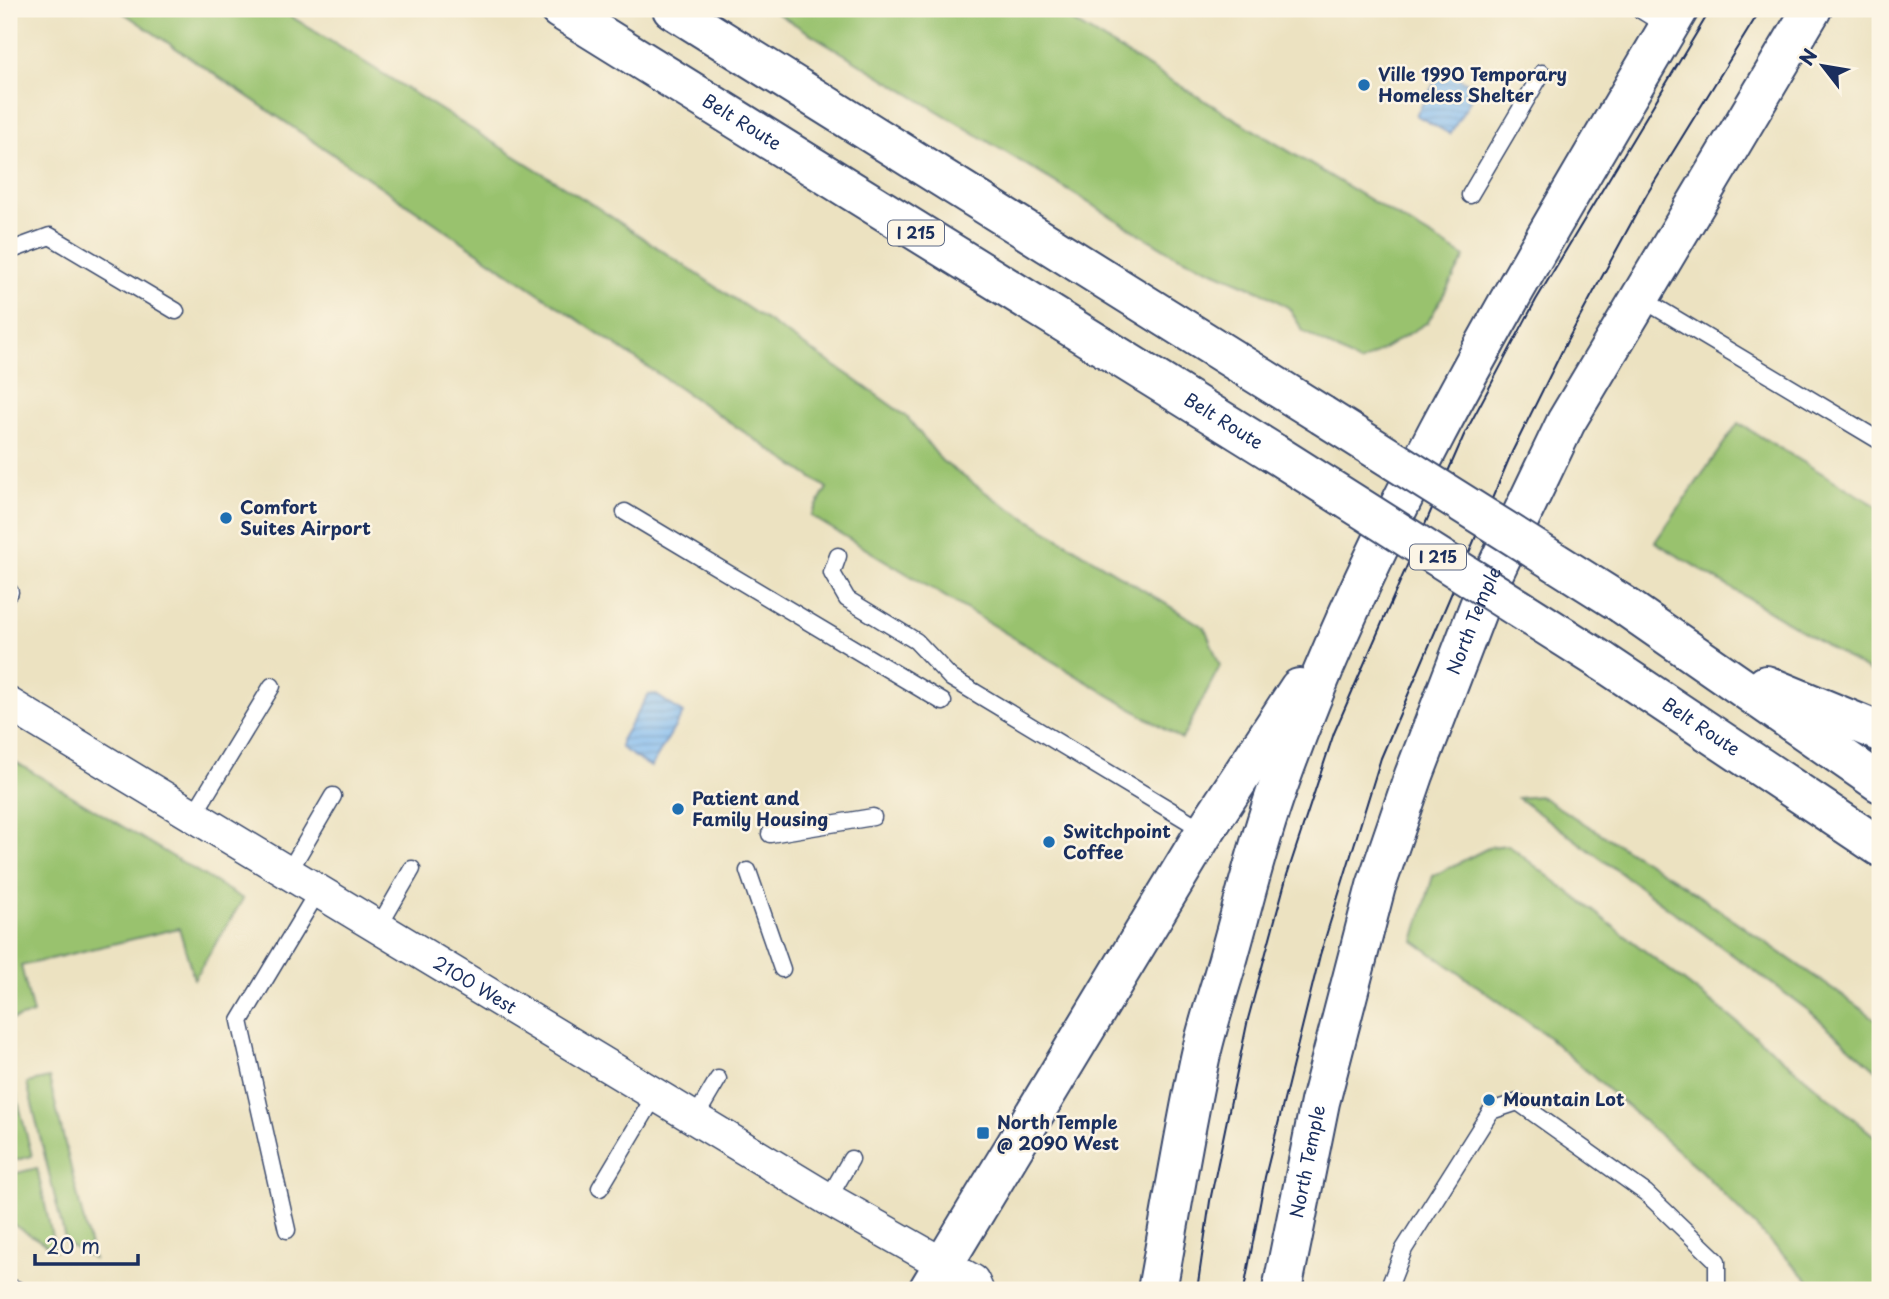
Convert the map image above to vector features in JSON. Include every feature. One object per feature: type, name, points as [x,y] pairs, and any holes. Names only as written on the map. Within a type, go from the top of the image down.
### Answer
[{"type":"main road","name":"Belt Route","points":[[559,9],[1602,660],[1880,847]]},
{"type":"main road","points":[[672,9],[1622,604],[1880,783]]},
{"type":"main road","name":"North Temple","points":[[1282,1290],[1320,1101],[1376,886],[1414,775],[1482,598],[1566,422],[1812,9]]},
{"type":"main road","points":[[1157,1290],[1200,1060],[1278,788],[1353,603],[1453,403],[1662,15]]},
{"type":"main road","points":[[936,1277],[1205,831],[1353,603]]},
{"type":"main road","points":[[1696,656],[1880,732]]},
{"type":"street","name":"2100 West","points":[[9,704],[828,1199],[936,1277]]},
{"type":"street","points":[[936,1277],[973,1281],[978,1290]]},
{"type":"lane","points":[[1470,195],[1542,73]]},
{"type":"lane","points":[[9,251],[50,236],[176,311]]},
{"type":"lane","points":[[1639,297],[1880,441]]},
{"type":"lane","points":[[625,512],[943,702]]},
{"type":"lane","points":[[838,556],[832,573],[847,599],[916,641],[951,678],[1205,831]]},
{"type":"lane","points":[[193,816],[272,686]]},
{"type":"lane","points":[[288,873],[332,796]]},
{"type":"lane","points":[[770,834],[873,817]]},
{"type":"lane","points":[[378,928],[412,869]]},
{"type":"lane","points":[[748,871],[782,969]]},
{"type":"lane","points":[[287,1230],[240,1021],[318,891]]},
{"type":"lane","points":[[695,1118],[718,1079]]},
{"type":"lane","points":[[600,1188],[656,1094]]},
{"type":"lane","points":[[1388,1290],[1404,1249],[1491,1111],[1518,1102],[1658,1203],[1717,1261],[1717,1290]]},
{"type":"lane","points":[[828,1199],[852,1159]]},
{"type":"lane","points":[[9,1287],[18,1290]]},
{"type":"green space","points":[[118,9],[279,9],[595,206],[850,376],[907,417],[942,461],[995,499],[1205,628],[1220,666],[1182,739],[811,516],[827,488]]},
{"type":"green space","points":[[770,9],[1052,9],[1465,257],[1428,322],[1360,363],[1303,331],[1289,308],[1260,291],[1173,254]]},
{"type":"green space","points":[[1738,423],[1880,508],[1880,678],[1655,542]]},
{"type":"green space","points":[[9,758],[243,899],[194,979],[179,928],[21,966],[33,1014],[9,1020]]},
{"type":"green space","points":[[1540,796],[1682,884],[1880,1022],[1880,1073],[1808,1010],[1518,798]]},
{"type":"green space","points":[[1508,845],[1769,1047],[1880,1141],[1880,1290],[1818,1290],[1701,1171],[1542,1032],[1414,941],[1433,876],[1490,847]]},
{"type":"green space","points":[[49,1078],[93,1259],[66,1243],[27,1083]]},
{"type":"green space","points":[[14,1086],[32,1156],[9,1162],[9,1087]]},
{"type":"green space","points":[[37,1168],[55,1250],[9,1222],[9,1175]]},
{"type":"water","points":[[1443,68],[1477,89],[1450,134],[1416,115]]},
{"type":"water","points":[[655,694],[683,713],[651,767],[621,748],[621,740],[648,695]]},
{"type":"tram line","points":[[1197,1290],[1210,1201],[1248,1019],[1287,875],[1334,733],[1464,435],[1536,300],[1711,9]]},
{"type":"tram line","points":[[1244,1290],[1265,1177],[1320,955],[1381,758],[1512,452],[1566,343],[1647,194],[1761,9]]},
{"type":"place","name":"Ville 1990 Temporary Homeless Shelter","points":[[1364,85]]},
{"type":"place","name":"Comfort Suites Airport","points":[[226,518]]},
{"type":"place","name":"Patient and Family Housing","points":[[678,809]]},
{"type":"place","name":"Switchpoint Coffee","points":[[1049,842]]},
{"type":"place","name":"Mountain Lot","points":[[1489,1100]]},
{"type":"place","name":"North Temple @ 2090 West","points":[[983,1133]]}]
